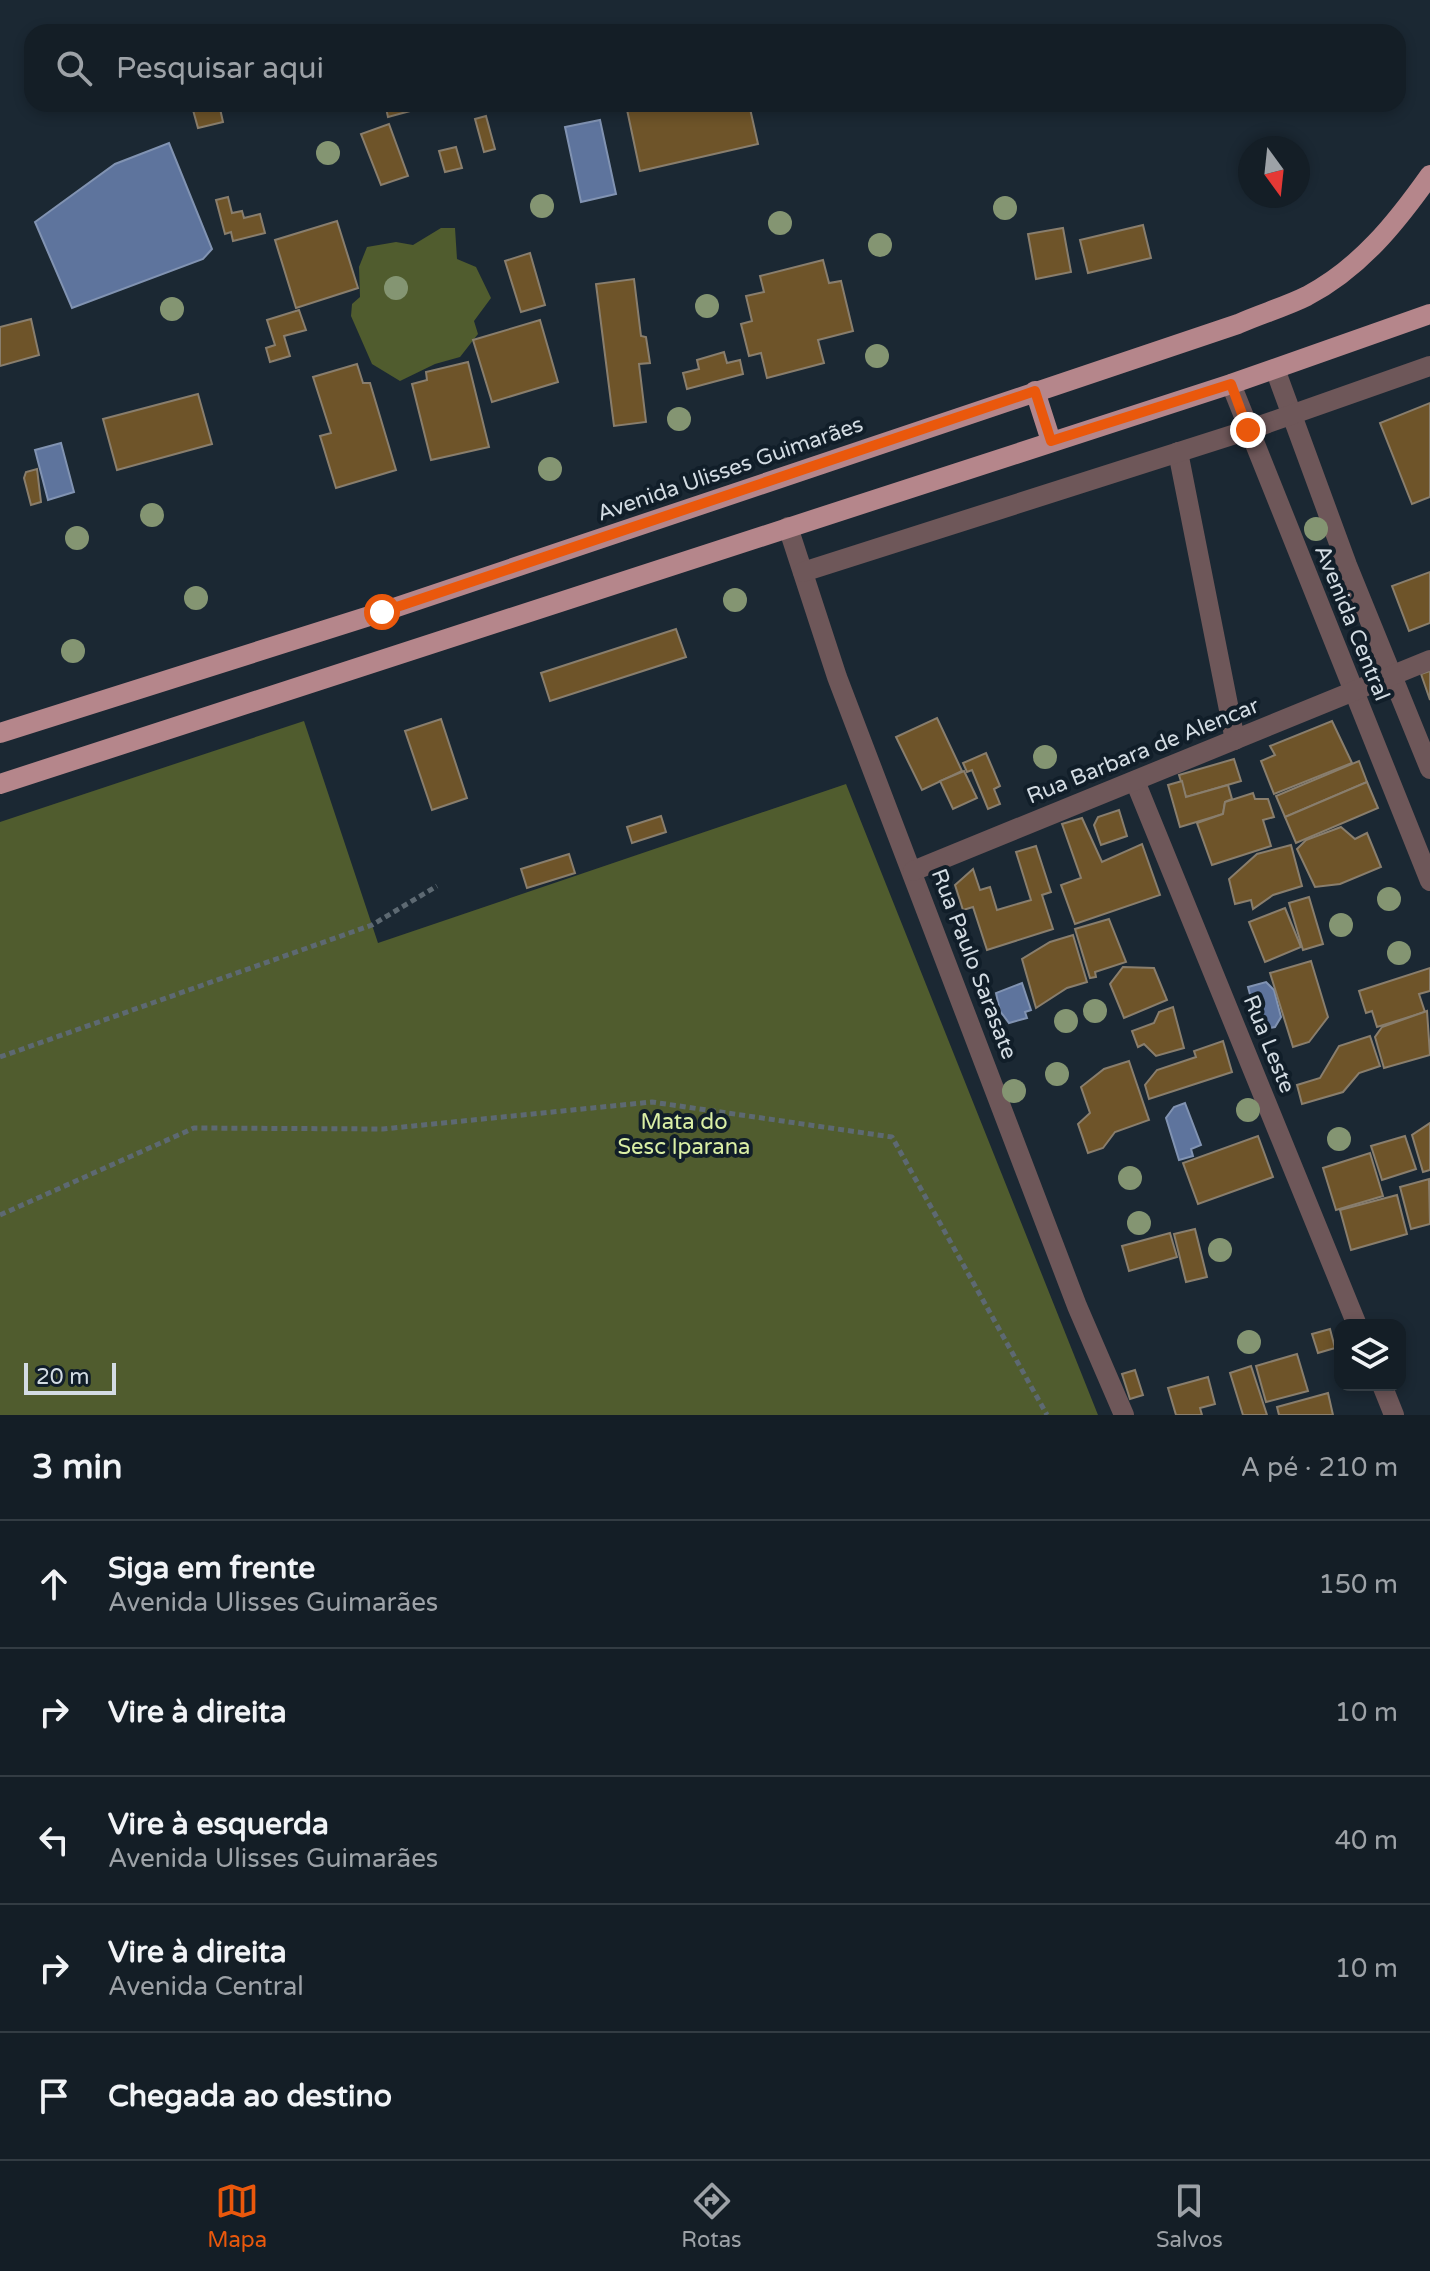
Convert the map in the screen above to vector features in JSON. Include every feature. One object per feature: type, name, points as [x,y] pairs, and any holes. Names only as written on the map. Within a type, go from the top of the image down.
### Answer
[{"type":"main road","name":"Avenida Ulisses Guimarães","points":[[0,733],[382,612],[1238,324],[1307,295],[1357,263],[1393,228],[1430,175]]},
{"type":"main road","points":[[0,784],[1231,384],[1430,314]]},
{"type":"main road","points":[[1035,391],[1051,441]]},
{"type":"street","points":[[803,572],[1248,430],[1430,366]]},
{"type":"street","name":"Avenida Central","points":[[1275,369],[1391,676],[1430,769]]},
{"type":"street","name":"Avenida Central","points":[[1231,384],[1353,691],[1424,851],[1430,881]]},
{"type":"street","points":[[1178,452],[1235,740]]},
{"type":"street","name":"Rua Paulo Sarasate","points":[[788,527],[837,677],[1077,1306],[1124,1415]]},
{"type":"street","name":"Rua Barbara de Alencar","points":[[913,871],[1430,660]]},
{"type":"street","name":"Rua Leste","points":[[1135,781],[1355,1319]]},
{"type":"street","points":[[1384,1391],[1394,1415]]},
{"type":"path","points":[[0,1057],[372,925],[437,886]]},
{"type":"path","points":[[0,1215],[194,1128],[383,1129],[652,1102],[892,1137],[1047,1415]]},
{"type":"green space","points":[[441,228],[455,228],[457,259],[476,267],[491,298],[474,321],[478,334],[460,357],[435,364],[400,381],[372,364],[351,316],[352,304],[360,297],[359,267],[367,247],[396,242],[413,245]]},
{"type":"green space","name":"Mata do Sesc Iparana","points":[[304,721],[378,943],[846,784],[1098,1415],[0,1415],[0,822]]},
{"type":"water","points":[[600,120],[616,194],[581,202],[565,127]]},
{"type":"water","points":[[169,143],[212,249],[203,259],[72,308],[35,222],[115,164]]},
{"type":"water","points":[[61,443],[74,492],[48,500],[35,450]]},
{"type":"water","points":[[1266,982],[1274,990],[1281,1017],[1275,1027],[1264,1029],[1258,1024],[1248,987]]},
{"type":"water","points":[[1022,983],[1031,1010],[1025,1012],[1027,1018],[1009,1023],[1000,1011],[996,993]]},
{"type":"water","points":[[1185,1103],[1201,1145],[1191,1149],[1193,1156],[1179,1160],[1166,1118],[1174,1107]]},
{"type":"building","points":[[194,112],[221,112],[223,122],[198,128]]},
{"type":"building","points":[[387,112],[406,112],[388,117]]},
{"type":"building","points":[[627,112],[751,112],[758,144],[640,171]]},
{"type":"building","points":[[486,116],[495,149],[484,152],[475,119]]},
{"type":"building","points":[[389,124],[408,176],[381,185],[361,134]]},
{"type":"building","points":[[456,147],[462,168],[445,172],[439,151]]},
{"type":"building","points":[[228,197],[232,213],[242,211],[244,218],[260,214],[265,233],[233,241],[231,232],[225,234],[216,200]]},
{"type":"building","points":[[337,221],[358,288],[296,308],[275,240]]},
{"type":"building","points":[[1143,225],[1151,258],[1088,273],[1080,240]]},
{"type":"building","points":[[1063,228],[1071,272],[1036,279],[1028,234]]},
{"type":"building","points":[[530,253],[545,305],[521,312],[505,261]]},
{"type":"building","points":[[823,260],[829,283],[841,281],[853,331],[818,340],[824,363],[767,378],[761,353],[749,356],[741,324],[752,321],[746,296],[764,292],[760,276]]},
{"type":"building","points":[[634,279],[641,336],[646,337],[650,363],[639,364],[646,422],[614,426],[596,284]]},
{"type":"building","points":[[299,310],[306,330],[284,336],[290,356],[270,362],[266,348],[275,345],[267,320]]},
{"type":"building","points":[[31,319],[39,355],[0,366],[0,327]]},
{"type":"building","points":[[540,320],[558,382],[492,402],[473,340]]},
{"type":"building","points":[[724,352],[727,363],[740,360],[743,374],[687,389],[683,373],[699,369],[697,360]]},
{"type":"building","points":[[468,362],[489,447],[431,460],[412,384],[427,380],[426,372]]},
{"type":"building","points":[[357,364],[363,383],[370,383],[396,470],[336,488],[320,436],[331,433],[313,377]]},
{"type":"building","points":[[198,394],[212,444],[117,470],[103,419]]},
{"type":"building","points":[[1430,403],[1430,497],[1412,504],[1380,423]]},
{"type":"building","points":[[37,469],[41,502],[31,505],[24,478],[26,472]]},
{"type":"building","points":[[1430,572],[1430,623],[1409,631],[1392,586]]},
{"type":"building","points":[[676,629],[686,657],[550,701],[541,673]]},
{"type":"building","points":[[1430,671],[1430,700],[1421,674]]},
{"type":"building","points":[[937,718],[962,771],[922,790],[896,737]]},
{"type":"building","points":[[441,719],[467,798],[432,810],[405,731]]},
{"type":"building","points":[[1332,721],[1352,763],[1274,794],[1261,761],[1275,755],[1270,746]]},
{"type":"building","points":[[986,753],[1000,786],[994,789],[1000,804],[988,809],[972,770],[967,772],[963,763]]},
{"type":"building","points":[[1234,759],[1241,781],[1186,797],[1179,775]]},
{"type":"building","points":[[1359,761],[1367,782],[1285,817],[1276,796]]},
{"type":"building","points":[[964,771],[977,798],[953,809],[940,781]]},
{"type":"building","points":[[1182,781],[1186,797],[1228,785],[1232,799],[1225,802],[1223,814],[1180,827],[1168,785]]},
{"type":"building","points":[[1367,782],[1378,808],[1296,843],[1285,817]]},
{"type":"building","points":[[1253,793],[1255,799],[1268,799],[1274,817],[1263,820],[1271,846],[1212,865],[1197,823],[1223,814],[1225,802]]},
{"type":"building","points":[[1119,810],[1127,836],[1101,845],[1094,825],[1098,817]]},
{"type":"building","points":[[661,816],[666,832],[632,843],[627,827]]},
{"type":"building","points":[[1082,818],[1102,862],[1142,844],[1160,895],[1075,924],[1061,885],[1081,878],[1062,824]]},
{"type":"building","points":[[1341,827],[1355,839],[1367,833],[1381,867],[1340,884],[1315,887],[1297,849],[1306,840]]},
{"type":"building","points":[[1291,845],[1302,886],[1273,895],[1253,909],[1251,900],[1235,904],[1229,879],[1257,854]]},
{"type":"building","points":[[1036,846],[1051,892],[1042,895],[1053,929],[987,950],[973,907],[963,910],[955,885],[973,869],[980,890],[990,887],[997,910],[1031,900],[1016,852]]},
{"type":"building","points":[[569,854],[575,873],[527,888],[521,869]]},
{"type":"building","points":[[1309,897],[1323,944],[1303,950],[1289,903]]},
{"type":"building","points":[[1285,908],[1301,947],[1265,962],[1249,922]]},
{"type":"building","points":[[1109,919],[1126,962],[1095,972],[1096,977],[1090,978],[1075,929]]},
{"type":"building","points":[[1073,935],[1087,982],[1067,988],[1036,1008],[1022,959],[1050,942]]},
{"type":"building","points":[[1311,961],[1328,1017],[1309,1042],[1293,1047],[1270,973]]},
{"type":"building","points":[[1123,967],[1154,968],[1167,1000],[1124,1018],[1110,984]]},
{"type":"building","points":[[1430,968],[1430,991],[1419,994],[1425,1012],[1377,1027],[1372,1011],[1366,1013],[1359,991]]},
{"type":"building","points":[[1173,1007],[1184,1048],[1156,1056],[1144,1044],[1138,1047],[1132,1031],[1154,1023],[1159,1012]]},
{"type":"building","points":[[1427,1011],[1430,1055],[1384,1068],[1375,1037],[1382,1027]]},
{"type":"building","points":[[1370,1036],[1380,1066],[1359,1073],[1343,1092],[1302,1104],[1297,1085],[1320,1078],[1339,1046]]},
{"type":"building","points":[[1223,1041],[1232,1072],[1149,1099],[1145,1085],[1157,1070],[1196,1057],[1194,1051]]},
{"type":"building","points":[[1129,1061],[1149,1120],[1115,1132],[1103,1148],[1088,1153],[1078,1124],[1090,1113],[1081,1087],[1104,1069]]},
{"type":"building","points":[[1430,1123],[1430,1170],[1423,1172],[1412,1135]]},
{"type":"building","points":[[1258,1136],[1273,1177],[1198,1204],[1183,1163]]},
{"type":"building","points":[[1405,1136],[1416,1169],[1382,1180],[1371,1146]]},
{"type":"building","points":[[1370,1153],[1383,1196],[1336,1210],[1323,1168]]},
{"type":"building","points":[[1429,1179],[1430,1224],[1411,1229],[1400,1187]]},
{"type":"building","points":[[1397,1195],[1407,1234],[1351,1250],[1340,1210]]},
{"type":"building","points":[[1195,1229],[1207,1277],[1186,1282],[1174,1234]]},
{"type":"building","points":[[1170,1233],[1177,1257],[1129,1271],[1122,1246]]},
{"type":"building","points":[[1330,1329],[1334,1348],[1318,1353],[1312,1334]]},
{"type":"building","points":[[1297,1354],[1308,1391],[1266,1402],[1256,1366]]},
{"type":"building","points":[[1251,1366],[1267,1415],[1243,1415],[1230,1373]]},
{"type":"building","points":[[1135,1370],[1143,1395],[1130,1399],[1122,1374]]},
{"type":"building","points":[[1208,1377],[1215,1404],[1200,1408],[1202,1415],[1176,1415],[1168,1388]]},
{"type":"building","points":[[1328,1393],[1333,1415],[1279,1415],[1277,1407]]},
{"type":"route","points":[[382,612],[1035,391],[1051,441],[1231,384],[1248,430]]}]
